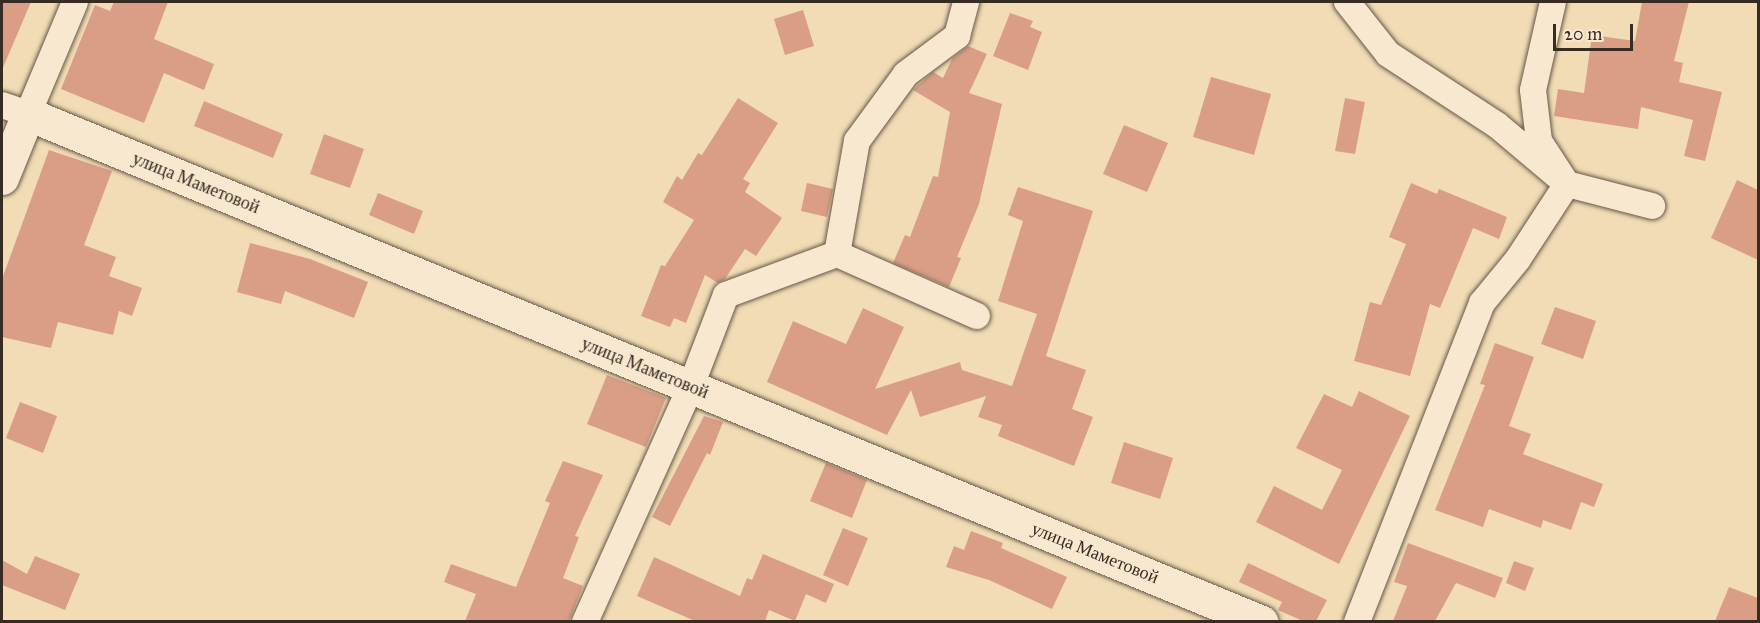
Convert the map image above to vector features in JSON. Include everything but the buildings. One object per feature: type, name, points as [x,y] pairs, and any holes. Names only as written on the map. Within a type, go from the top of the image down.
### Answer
[{"type":"street","points":[[2,178],[15,110],[75,2]]},
{"type":"street","points":[[837,254],[857,141],[906,75],[957,36],[966,2]]},
{"type":"street","points":[[1347,2],[1388,54],[1497,125],[1567,184],[1653,207]]},
{"type":"street","points":[[1553,2],[1533,90],[1539,141],[1567,184]]},
{"type":"street","name":"улица Маметовой","points":[[15,110],[1262,621]]},
{"type":"street","points":[[1357,621],[1482,303],[1518,259],[1567,184]]},
{"type":"street","points":[[585,621],[691,387],[726,295],[837,254],[977,316]]}]
